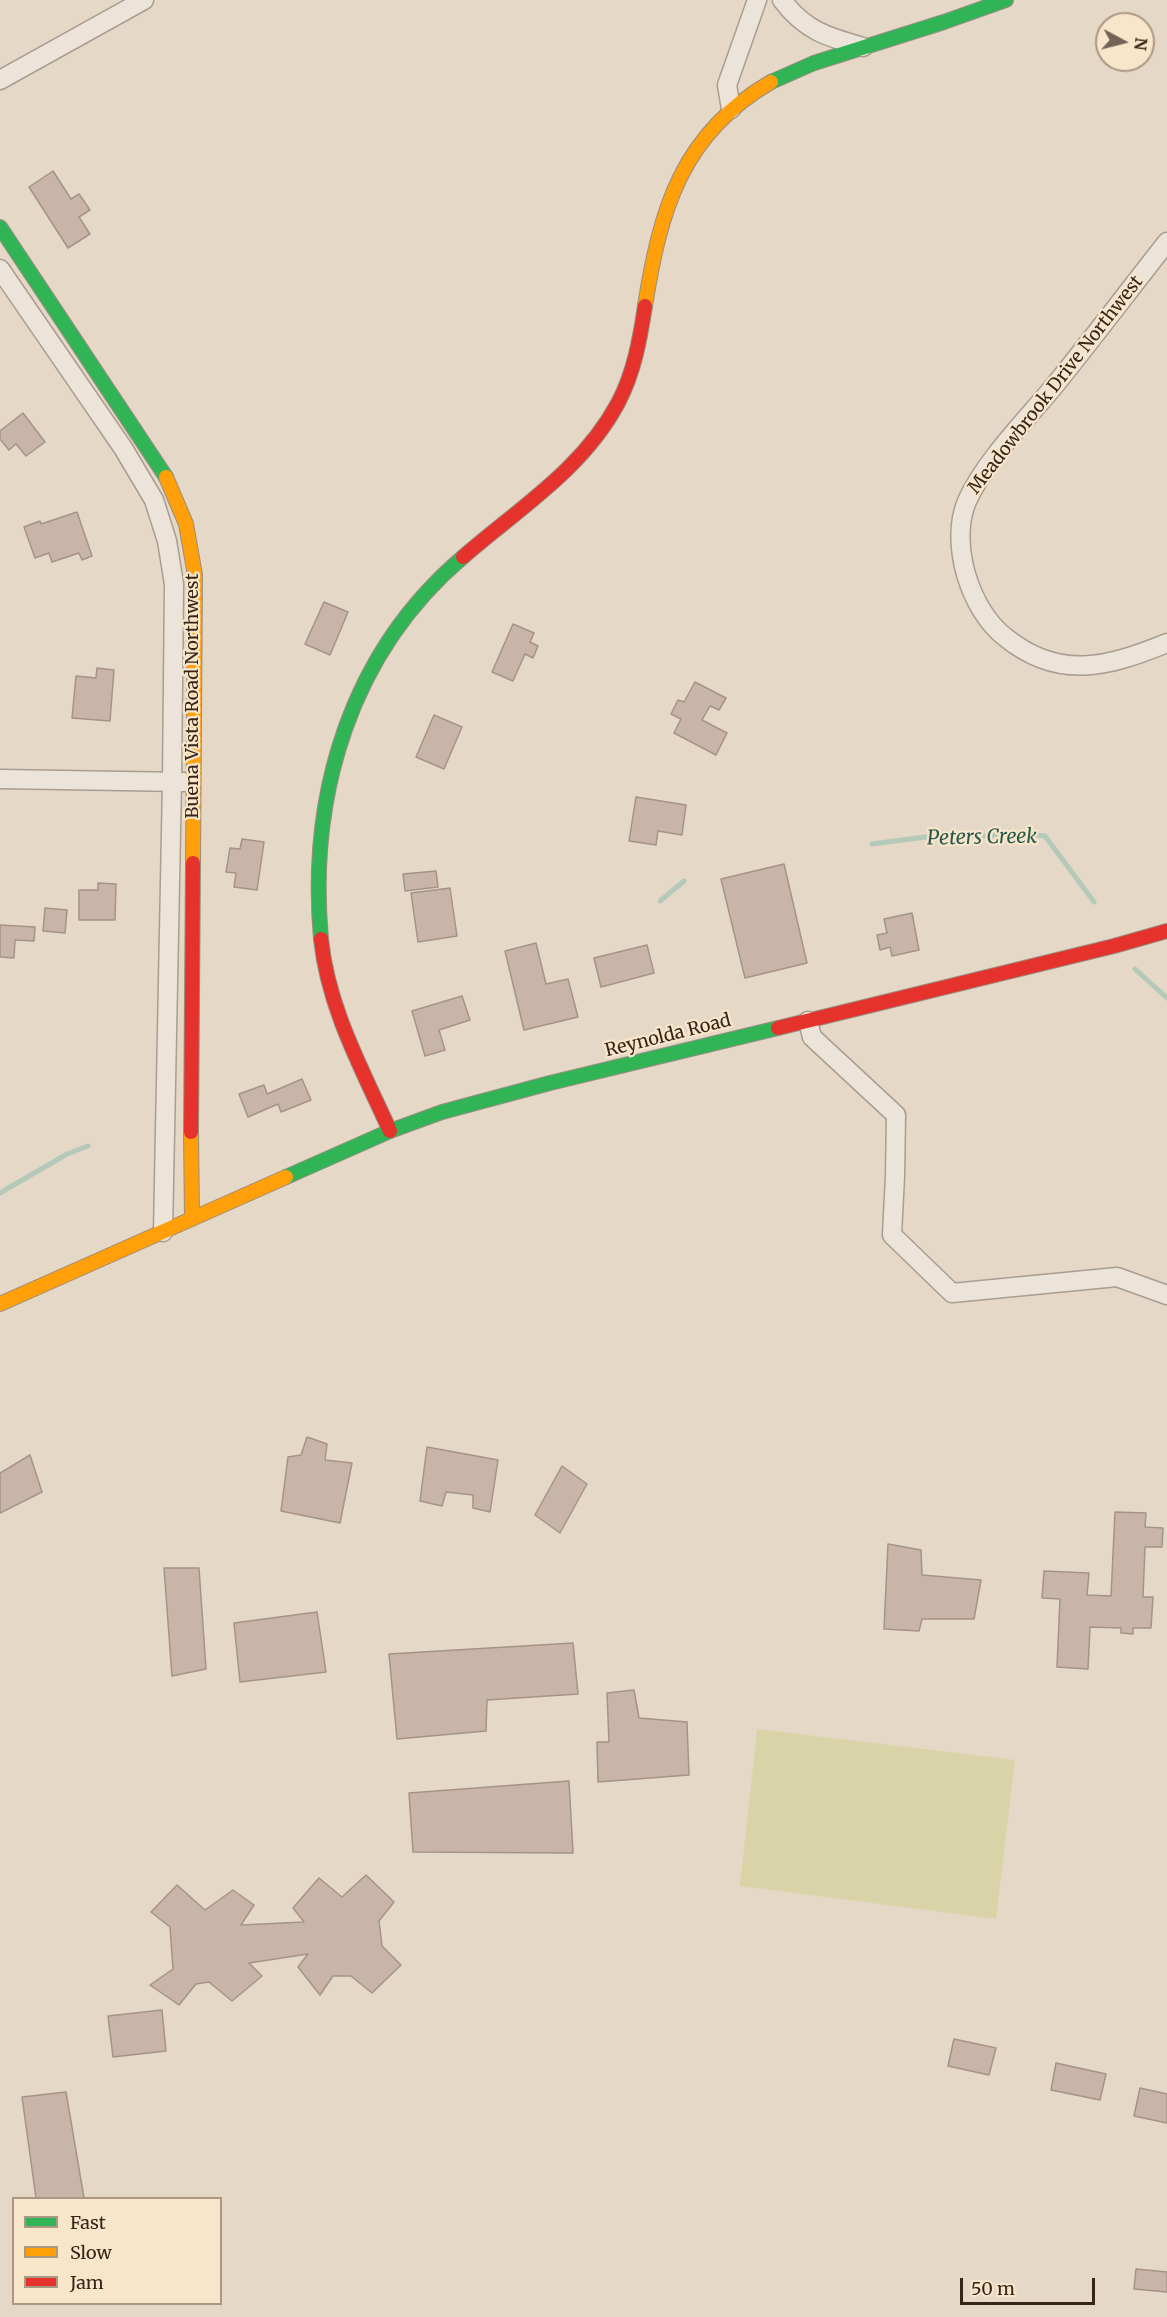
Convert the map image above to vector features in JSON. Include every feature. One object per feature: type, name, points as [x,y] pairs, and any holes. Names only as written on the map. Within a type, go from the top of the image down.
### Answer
[{"type":"street","points":[[0,80],[144,0]]},
{"type":"street","points":[[731,109],[727,85],[757,0]]},
{"type":"street","points":[[782,0],[792,13],[820,34],[863,47]]},
{"type":"street","points":[[390,1131],[345,1032],[332,994],[322,954],[316,872],[320,822],[327,782],[340,735],[356,696],[375,661],[426,591],[466,554],[582,456],[611,416],[629,377],[642,337],[649,276],[657,236],[670,193],[693,151],[731,109],[774,79],[818,61],[952,20],[1006,0]]},
{"type":"street","name":"Buena Vista Road Northwest","points":[[0,227],[168,480],[186,524],[195,575],[190,1075],[192,1219]]},
{"type":"street","name":"Meadowbrook Drive Northwest","points":[[1167,242],[998,454],[974,488],[962,518],[960,543],[965,569],[987,620],[1017,647],[1039,658],[1080,667],[1136,656],[1167,643]]},
{"type":"street","name":"Buena Vista Road Northwest","points":[[0,269],[123,448],[154,500],[167,541],[174,584],[164,1233]]},
{"type":"street","points":[[0,779],[194,783]]},
{"type":"street","name":"Reynolda Road","points":[[0,1304],[390,1131],[442,1112],[1167,931]]},
{"type":"street","points":[[808,1021],[812,1036],[896,1115],[896,1176],[892,1235],[952,1293],[1117,1277],[1167,1295]]},
{"type":"shaded area","points":[[757,1729],[1015,1760],[996,1919],[740,1886]]},
{"type":"building","points":[[53,171],[71,199],[79,194],[90,210],[79,217],[90,234],[68,248],[29,187]]},
{"type":"building","points":[[23,413],[45,442],[26,456],[16,444],[9,450],[0,439],[0,431]]},
{"type":"building","points":[[77,512],[92,556],[82,560],[79,553],[52,562],[49,553],[35,558],[24,527]]},
{"type":"building","points":[[324,602],[348,612],[330,655],[305,644]]},
{"type":"building","points":[[513,624],[534,633],[530,642],[538,646],[533,658],[525,654],[513,681],[492,672]]},
{"type":"building","points":[[97,668],[114,670],[110,721],[72,718],[76,676],[96,678]]},
{"type":"building","points":[[695,682],[726,698],[719,710],[710,706],[702,720],[727,733],[716,755],[674,733],[681,719],[671,714],[678,700],[684,702]]},
{"type":"building","points":[[434,715],[462,727],[444,769],[416,757]]},
{"type":"building","points":[[636,797],[686,805],[682,835],[658,831],[656,845],[629,841]]},
{"type":"building","points":[[242,839],[264,842],[257,890],[234,887],[236,873],[226,872],[230,848],[240,849]]},
{"type":"building","points":[[784,864],[807,963],[745,978],[721,879]]},
{"type":"building","points":[[436,871],[438,887],[405,891],[403,874]]},
{"type":"building","points":[[98,883],[116,884],[115,920],[79,920],[79,890],[98,890]]},
{"type":"building","points":[[450,888],[457,936],[418,942],[411,893]]},
{"type":"building","points":[[45,908],[67,910],[65,933],[43,931]]},
{"type":"building","points":[[912,913],[919,950],[892,956],[890,947],[880,950],[877,935],[887,933],[884,919]]},
{"type":"building","points":[[0,925],[35,927],[34,941],[15,940],[14,958],[0,957]]},
{"type":"building","points":[[536,943],[546,984],[568,979],[578,1017],[524,1030],[505,951]]},
{"type":"building","points":[[647,945],[654,973],[601,987],[594,958]]},
{"type":"building","points":[[462,996],[470,1020],[439,1030],[445,1050],[425,1056],[412,1011]]},
{"type":"building","points":[[302,1079],[311,1100],[281,1112],[278,1104],[248,1117],[239,1094],[264,1085],[267,1094]]},
{"type":"building","points":[[307,1437],[327,1444],[325,1460],[352,1463],[340,1523],[281,1511],[288,1457],[301,1455]]},
{"type":"building","points":[[427,1447],[498,1460],[490,1512],[473,1508],[473,1495],[446,1492],[442,1506],[420,1501]]},
{"type":"building","points":[[30,1455],[42,1492],[0,1513],[0,1473]]},
{"type":"building","points":[[562,1466],[587,1484],[560,1533],[535,1515]]},
{"type":"building","points":[[1115,1512],[1146,1513],[1145,1527],[1163,1528],[1162,1547],[1145,1547],[1143,1597],[1153,1597],[1151,1628],[1133,1628],[1133,1634],[1121,1633],[1121,1628],[1090,1627],[1088,1669],[1057,1667],[1060,1599],[1042,1598],[1044,1571],[1089,1573],[1087,1595],[1111,1596]]},
{"type":"building","points":[[888,1544],[921,1550],[922,1575],[981,1580],[974,1619],[922,1619],[919,1631],[884,1629]]},
{"type":"building","points":[[164,1568],[199,1568],[206,1669],[172,1676]]},
{"type":"building","points":[[317,1612],[326,1672],[240,1682],[234,1623]]},
{"type":"building","points":[[573,1643],[578,1694],[487,1700],[486,1731],[397,1739],[389,1654]]},
{"type":"building","points":[[634,1690],[639,1718],[687,1722],[689,1775],[598,1782],[597,1742],[609,1742],[607,1693]]},
{"type":"building","points":[[569,1781],[573,1853],[413,1852],[409,1793]]},
{"type":"building","points":[[366,1875],[394,1902],[379,1921],[382,1946],[401,1965],[372,1993],[351,1976],[333,1976],[320,1995],[298,1967],[308,1954],[249,1963],[262,1976],[232,2001],[209,1982],[196,1984],[179,2005],[150,1985],[173,1969],[170,1927],[151,1912],[177,1885],[205,1910],[233,1890],[254,1905],[241,1925],[304,1922],[293,1908],[319,1878],[342,1897]]},
{"type":"building","points":[[162,2010],[166,2051],[113,2057],[108,2016]]},
{"type":"building","points":[[954,2039],[996,2048],[989,2075],[948,2066]]},
{"type":"building","points":[[1056,2063],[1106,2074],[1100,2100],[1051,2090]]},
{"type":"building","points":[[1140,2088],[1167,2094],[1167,2123],[1134,2116]]},
{"type":"building","points":[[66,2092],[84,2197],[36,2197],[22,2097]]},
{"type":"building","points":[[1136,2269],[1167,2272],[1167,2292],[1134,2289]]},
{"type":"waterway","name":"Peters Creek","points":[[872,844],[925,837],[938,839],[958,835],[991,836],[998,833],[1045,836],[1094,902]]},
{"type":"waterway","name":"Peters Creek","points":[[660,901],[684,881]]},
{"type":"waterway","name":"Peters Creek","points":[[1135,969],[1167,998]]},
{"type":"waterway","name":"Peters Creek","points":[[0,1193],[67,1154],[88,1146]]},
{"type":"traffic: fast","points":[[771,82],[814,63],[1006,0]]},
{"type":"traffic: fast","points":[[0,227],[166,477]]},
{"type":"traffic: fast","points":[[321,939],[319,885],[322,832],[330,780],[345,730],[365,682],[391,637],[424,595],[463,557]]},
{"type":"traffic: fast","points":[[286,1177],[390,1131],[442,1112],[550,1083],[778,1028]]},
{"type":"traffic: slow","points":[[645,306],[658,238],[680,178],[696,151],[715,126],[740,103],[771,82]]},
{"type":"traffic: slow","points":[[166,477],[186,524],[195,575],[193,863]]},
{"type":"traffic: slow","points":[[191,1132],[192,1219]]},
{"type":"traffic: slow","points":[[0,1304],[286,1177]]},
{"type":"traffic: jam","points":[[463,557],[548,487],[587,448],[604,427],[628,380],[645,306]]},
{"type":"traffic: jam","points":[[191,1132],[193,863]]},
{"type":"traffic: jam","points":[[778,1028],[1167,931]]},
{"type":"traffic: jam","points":[[321,939],[325,965],[339,1014],[390,1131]]}]
